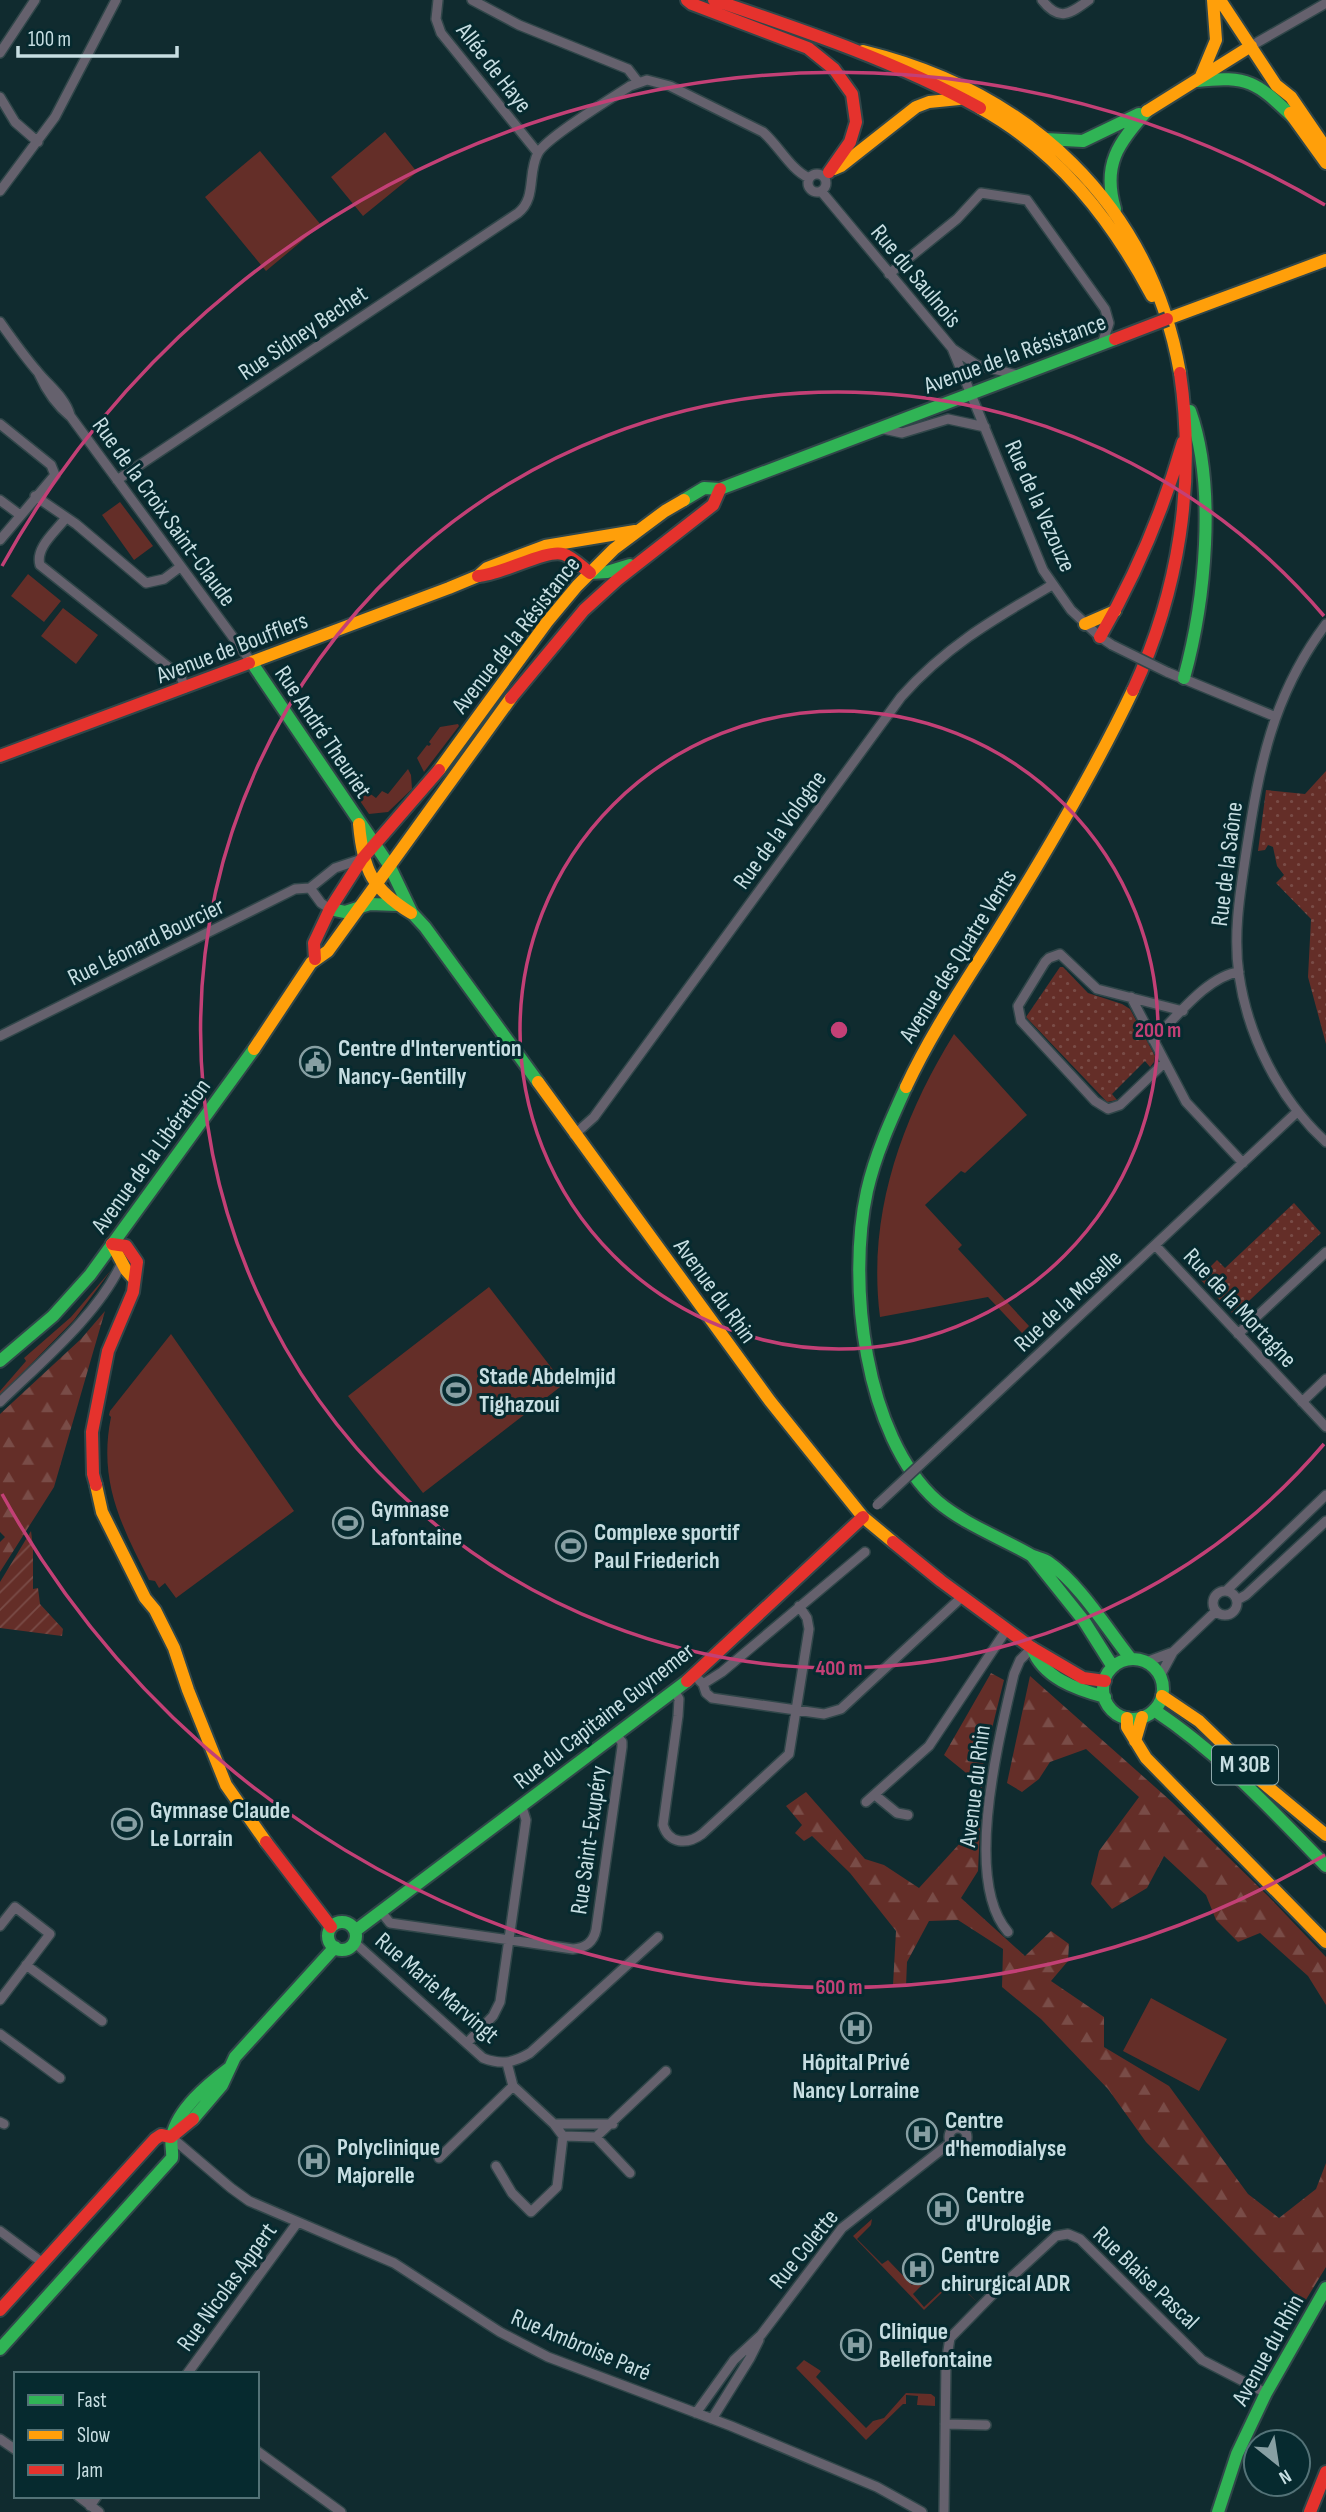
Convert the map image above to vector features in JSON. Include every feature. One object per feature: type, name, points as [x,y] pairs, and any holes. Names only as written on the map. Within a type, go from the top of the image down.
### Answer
[{"type":"main road","points":[[687,0],[807,48],[834,69],[852,94],[856,122],[849,142],[826,174]]},
{"type":"main road","name":"Avenue des Quatre Vents","points":[[714,0],[863,51],[964,99],[1033,144],[1087,196],[1122,243],[1169,328]]},
{"type":"main road","points":[[1197,79],[1216,40],[1213,0]]},
{"type":"main road","points":[[1220,0],[1276,85],[1279,97],[1326,163]]},
{"type":"main road","points":[[1045,139],[1083,141],[1147,111],[1251,46]]},
{"type":"main road","name":"Avenue des Quatre Vents","points":[[863,51],[897,57],[944,77],[1012,116],[1045,139],[1086,178],[1119,218],[1153,275],[1169,328],[1184,396],[1188,471],[1181,541],[1167,601],[1142,673],[1087,785],[942,1021],[900,1096],[878,1149],[861,1222],[858,1276],[863,1335],[873,1381],[898,1446],[924,1488],[946,1509],[1032,1556],[1047,1561],[1072,1584],[1131,1659]]},
{"type":"main road","points":[[1197,79],[1228,77],[1249,81],[1294,118]]},
{"type":"main road","points":[[1276,85],[1291,97],[1326,148]]},
{"type":"main road","points":[[826,174],[841,166],[916,107],[929,102],[964,99]]},
{"type":"main road","points":[[1119,218],[1109,187],[1113,158],[1123,136],[1147,111]]},
{"type":"main road","name":"Avenue de la Résistance","points":[[373,844],[430,782],[547,622],[577,586],[635,531],[665,511],[704,488],[719,489],[877,427],[1326,260]]},
{"type":"main road","points":[[1184,396],[1197,430],[1204,480],[1205,557],[1202,598],[1184,678]]},
{"type":"main road","points":[[1100,637],[1115,611],[1157,519],[1177,466],[1187,427]]},
{"type":"main road","name":"Avenue de la Résistance","points":[[389,865],[519,687],[584,610],[637,562],[713,505],[719,489]]},
{"type":"main road","name":"Avenue de Boufflers","points":[[0,756],[478,576],[487,568],[545,546],[635,531]]},
{"type":"main road","name":"Avenue de Boufflers","points":[[478,576],[490,577],[555,553],[566,555],[574,564],[590,573]]},
{"type":"main road","points":[[590,573],[607,572],[637,562]]},
{"type":"main road","points":[[574,564],[576,600],[584,610]]},
{"type":"main road","points":[[1085,624],[1115,611]]},
{"type":"main road","name":"Rue André Theuriet","points":[[252,663],[373,844]]},
{"type":"main road","name":"Rue André Theuriet","points":[[359,824],[362,859]]},
{"type":"main road","points":[[373,844],[389,865]]},
{"type":"main road","name":"Avenue de la Libération","points":[[315,958],[314,943],[330,909],[373,844]]},
{"type":"main road","points":[[362,859],[374,886]]},
{"type":"main road","name":"Avenue du Rhin","points":[[389,865],[412,913],[770,1401],[863,1517],[889,1540],[1032,1648],[1048,1654],[1083,1680],[1105,1681]]},
{"type":"main road","name":"Avenue de la Libération","points":[[0,1361],[71,1297],[236,1076],[315,958],[328,951],[389,865]]},
{"type":"main road","name":"Avenue du Rhin","points":[[374,886],[397,905],[412,913]]},
{"type":"main road","points":[[330,909],[345,912],[370,904],[397,905]]},
{"type":"main road","points":[[112,1244],[126,1247],[137,1262],[133,1292],[107,1351],[92,1432],[91,1462],[102,1512],[145,1598],[155,1610],[174,1648],[226,1785],[254,1827],[331,1927]]},
{"type":"main road","points":[[112,1244],[134,1279]]},
{"type":"main road","name":"Rue du Capitaine Guynemer","points":[[355,1936],[675,1692],[699,1679],[863,1517]]},
{"type":"main road","name":"Avenue des Quatre Vents","points":[[1032,1556],[1041,1572],[1096,1638],[1113,1667]]},
{"type":"main road","name":"Avenue du Rhin","points":[[1032,1648],[1039,1664],[1048,1671],[1079,1689],[1105,1697]]},
{"type":"main road","points":[[1131,1659],[1146,1662],[1160,1676],[1162,1696],[1154,1710],[1142,1717],[1127,1718],[1113,1710],[1105,1697],[1105,1681],[1113,1667],[1131,1659]]},
{"type":"main road","name":"M 30B","points":[[1162,1696],[1199,1721],[1262,1781],[1326,1835]]},
{"type":"main road","points":[[1154,1710],[1180,1725],[1206,1747],[1326,1866]]},
{"type":"main road","points":[[1135,1741],[1142,1717]]},
{"type":"main road","points":[[1127,1718],[1127,1727],[1146,1758],[1326,1942]]},
{"type":"main road","points":[[338,1922],[351,1925],[355,1936],[348,1948],[334,1947],[328,1937],[331,1927],[338,1922]]},
{"type":"main road","points":[[0,2310],[155,2139],[162,2136],[172,2137],[189,2123],[222,2085],[235,2057],[334,1947]]},
{"type":"main road","points":[[0,2349],[172,2158],[172,2137]]},
{"type":"main road","name":"Avenue du Rhin","points":[[1218,2512],[1237,2454],[1266,2393],[1326,2288]]},
{"type":"main road","points":[[1310,2512],[1326,2472]]},
{"type":"main road","points":[[1320,2512],[1326,2499]]},
{"type":"street","points":[[0,52],[35,0]]},
{"type":"street","points":[[0,191],[55,117],[116,0]]},
{"type":"street","name":"Allée de Haye","points":[[438,0],[436,19],[441,33],[538,153]]},
{"type":"street","points":[[472,0],[519,25],[628,69],[638,82]]},
{"type":"street","points":[[1042,0],[1060,14],[1071,12],[1089,0]]},
{"type":"street","points":[[1251,46],[1326,3]]},
{"type":"street","points":[[538,153],[553,138],[638,82],[654,81],[670,86],[763,132],[799,172],[809,178]]},
{"type":"street","points":[[0,97],[15,122],[38,142]]},
{"type":"street","name":"Rue Sidney Bechet","points":[[117,480],[511,218],[528,202],[538,153]]},
{"type":"street","points":[[816,174],[826,174],[826,185],[816,192],[810,189],[809,178],[816,174]]},
{"type":"street","name":"Rue du Saulnois","points":[[821,191],[952,348],[970,393]]},
{"type":"street","points":[[890,274],[957,219],[976,196],[986,193],[1027,200],[1105,309],[1109,323],[1102,344]]},
{"type":"street","name":"Rue de la Croix Saint-Claude","points":[[0,323],[39,374],[46,390],[71,417],[252,663]]},
{"type":"street","points":[[952,348],[977,365],[1018,375]]},
{"type":"street","name":"Rue de la Vezouze","points":[[970,393],[1033,547],[1052,585],[1070,610],[1111,645],[1276,717]]},
{"type":"street","points":[[877,427],[902,433],[948,419],[985,427]]},
{"type":"street","points":[[0,424],[51,465],[54,478],[35,496],[0,540]]},
{"type":"street","points":[[35,496],[76,524],[146,583],[164,579],[180,567]]},
{"type":"street","points":[[0,500],[20,515]]},
{"type":"street","points":[[65,519],[40,550],[40,565],[181,677],[186,688]]},
{"type":"street","name":"Rue de la Vologne","points":[[574,1135],[594,1117],[901,698],[951,648],[1052,585]]},
{"type":"street","name":"Rue de la Saône","points":[[1326,624],[1298,667],[1276,717],[1255,789],[1237,918],[1239,972],[1248,1016],[1276,1078],[1297,1112],[1326,1142]]},
{"type":"street","name":"Rue Léonard Bourcier","points":[[0,1036],[295,890],[310,888],[335,868],[362,859]]},
{"type":"street","points":[[310,888],[321,903],[330,909]]},
{"type":"street","points":[[1165,1062],[1120,1105],[1112,1109],[1095,1101],[1031,1033],[1018,1017],[1018,1006],[1045,962],[1060,954],[1097,989],[1183,1011]]},
{"type":"street","points":[[1153,1040],[1211,984],[1228,973],[1239,972]]},
{"type":"street","points":[[1131,997],[1186,1102],[1242,1163]]},
{"type":"street","name":"Rue de la Moselle","points":[[863,1517],[1297,1112]]},
{"type":"street","name":"Rue de la Mortagne","points":[[1155,1245],[1326,1427]]},
{"type":"street","points":[[0,1402],[84,1318],[117,1275],[126,1247]]},
{"type":"street","points":[[1238,1334],[1326,1252]]},
{"type":"street","points":[[1302,1402],[1322,1382],[1326,1394]]},
{"type":"street","points":[[1226,1591],[1326,1495]]},
{"type":"street","points":[[1237,1600],[1246,1595],[1326,1521]]},
{"type":"street","points":[[865,1552],[722,1672],[699,1679],[706,1693],[712,1698],[824,1714],[841,1709],[963,1596]]},
{"type":"street","points":[[1219,1592],[1233,1594],[1237,1600],[1237,1608],[1231,1614],[1223,1615],[1216,1611],[1213,1605],[1219,1592]]},
{"type":"street","points":[[675,1692],[679,1699],[678,1716],[663,1825],[671,1838],[684,1842],[702,1835],[785,1759],[791,1749],[808,1629],[807,1618],[799,1606]]},
{"type":"street","points":[[1160,1676],[1173,1652],[1216,1611]]},
{"type":"street","points":[[866,1802],[939,1734],[1007,1629]]},
{"type":"street","name":"Avenue du Rhin","points":[[1008,1932],[997,1916],[991,1899],[986,1866],[987,1819],[994,1764],[1014,1674],[1020,1660],[1032,1648]]},
{"type":"street","points":[[1146,1662],[1173,1652]]},
{"type":"street","name":"Rue Saint-Exupéry","points":[[382,1913],[390,1923],[573,1950],[587,1945],[595,1936],[622,1747],[617,1736]]},
{"type":"street","points":[[875,1795],[897,1813],[908,1815]]},
{"type":"street","points":[[467,2043],[497,2010],[526,1820],[522,1807]]},
{"type":"street","points":[[0,1926],[15,1906],[50,1934],[0,2000]]},
{"type":"street","name":"Rue Marie Marvingt","points":[[355,1936],[482,2058],[497,2063],[507,2063],[530,2053],[658,1937]]},
{"type":"street","points":[[26,1965],[102,2021]]},
{"type":"street","points":[[0,2034],[60,2078]]},
{"type":"street","points":[[496,2166],[512,2193],[531,2212],[557,2187],[563,2136],[554,2124],[513,2086],[507,2063]]},
{"type":"street","points":[[563,2136],[596,2137],[613,2124],[666,2071]]},
{"type":"street","points":[[439,2158],[513,2086]]},
{"type":"street","points":[[554,2124],[613,2124]]},
{"type":"street","name":"Rue Ambroise Paré","points":[[172,2137],[240,2195],[297,2223],[394,2263],[521,2344],[877,2487],[922,2512]]},
{"type":"street","points":[[596,2137],[630,2174]]},
{"type":"street","name":"Rue Colette","points":[[696,2413],[734,2360],[761,2335],[842,2228],[950,2143]]},
{"type":"street","name":"Rue Nicolas Appert","points":[[188,2372],[297,2223]]},
{"type":"street","points":[[0,2231],[43,2263]]},
{"type":"street","name":"Rue Blaise Pascal","points":[[945,2512],[946,2363],[950,2338],[965,2320],[1052,2238],[1073,2236],[1085,2244],[1202,2360],[1266,2393]]},
{"type":"street","name":"Rue Colette","points":[[712,2419],[761,2335]]},
{"type":"street","points":[[945,2424],[986,2425]]},
{"type":"street","points":[[259,2452],[341,2512]]},
{"type":"street","points":[[81,2498],[99,2512]]},
{"type":"street","points":[[90,2505],[95,2498]]},
{"type":"street","points":[[937,2512],[945,2512]]},
{"type":"green space","points":[[385,132],[417,172],[363,216],[331,177]]},
{"type":"green space","points":[[260,151],[321,225],[266,271],[205,197]]},
{"type":"green space","points":[[120,502],[153,546],[134,560],[102,515]]},
{"type":"green space","points":[[28,574],[61,601],[44,622],[11,596]]},
{"type":"green space","points":[[63,608],[98,635],[76,664],[41,636]]},
{"type":"green space","points":[[458,724],[424,772],[417,758],[427,745],[431,744],[429,742],[440,727]]},
{"type":"green space","points":[[341,767],[348,770],[345,775],[376,798],[382,791],[388,794],[408,769],[412,789],[388,812],[369,814],[338,769]]},
{"type":"green space","points":[[1326,771],[1326,1044],[1308,977],[1311,919],[1276,883],[1284,875],[1277,866],[1273,847],[1268,845],[1265,850],[1258,851],[1266,790],[1305,794]]},
{"type":"green space","points":[[1060,967],[1088,993],[1130,1009],[1155,1056],[1150,1067],[1145,1061],[1112,1094],[1117,1100],[1107,1102],[1026,1017]]},
{"type":"green space","points":[[954,1034],[1027,1115],[965,1173],[961,1171],[925,1205],[962,1245],[958,1249],[1029,1326],[1022,1333],[988,1297],[880,1317],[877,1279],[879,1242],[892,1170],[918,1100]]},
{"type":"green space","points":[[1294,1203],[1321,1233],[1234,1315],[1199,1278],[1217,1260],[1225,1268]]},
{"type":"green space","points":[[112,1269],[74,1320],[0,1396],[0,1391],[26,1361],[24,1358],[71,1317]]},
{"type":"green space","name":"Stade Abdelmjid Tighazoui","points":[[489,1287],[564,1384],[423,1493],[348,1396]]},
{"type":"green space","points":[[105,1311],[54,1487],[0,1572],[0,1542],[5,1537],[0,1532],[0,1414],[81,1339]]},
{"type":"green space","points":[[171,1334],[294,1511],[176,1598],[165,1583],[159,1588],[155,1581],[149,1580],[139,1560],[121,1521],[110,1482],[108,1462],[110,1411]]},
{"type":"green space","points":[[31,1531],[33,1589],[38,1588],[40,1604],[63,1629],[62,1636],[0,1628],[0,1582]]},
{"type":"green space","points":[[991,1673],[1004,1680],[983,1765],[978,1871],[961,1898],[1025,1956],[1051,1931],[1069,1944],[1068,1961],[1051,1981],[1104,2017],[1104,2047],[1169,2086],[1248,2194],[1279,2218],[1316,2189],[1326,2163],[1326,2267],[1304,2303],[1146,2142],[1108,2089],[1041,2019],[1002,1987],[1003,1949],[958,1920],[929,1921],[907,1962],[906,1986],[893,1985],[896,1931],[850,1873],[812,1836],[804,1841],[795,1833],[802,1825],[786,1806],[806,1792],[865,1859],[884,1865],[919,1888],[972,1830],[981,1785],[944,1755]]},
{"type":"green space","points":[[1030,1676],[1172,1802],[1326,1957],[1326,2005],[1308,1976],[1260,1933],[1238,1942],[1216,1920],[1206,1895],[1164,1856],[1147,1888],[1112,1909],[1091,1884],[1099,1851],[1139,1797],[1086,1749],[1050,1762],[1039,1779],[1022,1792],[1007,1783]]},
{"type":"green space","points":[[1151,1998],[1227,2039],[1199,2091],[1123,2051]]},
{"type":"green space","points":[[872,2219],[871,2225],[857,2239],[882,2264],[888,2260],[912,2285],[924,2275],[928,2279],[913,2294],[924,2307],[954,2279],[977,2302],[954,2281],[924,2310],[853,2236]]},
{"type":"green space","points":[[804,2360],[821,2371],[816,2377],[866,2428],[873,2421],[884,2418],[906,2393],[931,2394],[935,2397],[935,2406],[917,2405],[918,2396],[906,2395],[906,2404],[866,2440],[796,2368]]},
{"type":"traffic: fast","points":[[1197,81],[1229,79],[1252,84],[1294,118]]},
{"type":"traffic: fast","points":[[1115,209],[1110,180],[1115,156],[1128,134],[1147,111]]},
{"type":"traffic: fast","points":[[1045,139],[1083,141],[1139,114]]},
{"type":"traffic: fast","points":[[684,500],[704,488],[720,489],[1115,339]]},
{"type":"traffic: fast","points":[[1184,678],[1198,615],[1206,509],[1198,441],[1190,411]]},
{"type":"traffic: fast","points":[[590,573],[607,572],[630,565]]},
{"type":"traffic: fast","points":[[252,663],[389,865],[412,913],[538,1082]]},
{"type":"traffic: fast","points":[[330,909],[345,912],[370,904],[397,905]]},
{"type":"traffic: fast","points":[[0,1361],[53,1316],[90,1275],[254,1049]]},
{"type":"traffic: fast","points":[[906,1087],[870,1178],[861,1228],[859,1269],[867,1356],[877,1398],[892,1438],[912,1473],[947,1509],[1060,1571],[1082,1594],[1131,1659]]},
{"type":"traffic: fast","points":[[1032,1556],[1084,1621],[1113,1667]]},
{"type":"traffic: fast","points":[[1032,1648],[1052,1675],[1072,1686],[1105,1697]]},
{"type":"traffic: fast","points":[[1133,1659],[1154,1668],[1163,1689],[1154,1710],[1133,1719],[1112,1710],[1103,1689],[1112,1668],[1133,1659]]},
{"type":"traffic: fast","points":[[355,1931],[687,1681]]},
{"type":"traffic: fast","points":[[1154,1710],[1223,1763],[1326,1866]]},
{"type":"traffic: fast","points":[[342,1922],[352,1926],[356,1936],[352,1946],[342,1950],[332,1946],[328,1936],[332,1926],[342,1922]]},
{"type":"traffic: fast","points":[[193,2119],[222,2085],[235,2057],[335,1947]]},
{"type":"traffic: fast","points":[[0,2349],[172,2158],[171,2141],[180,2116],[203,2090],[228,2069]]},
{"type":"traffic: fast","points":[[1218,2512],[1237,2454],[1266,2393],[1326,2288]]},
{"type":"traffic: slow","points":[[1201,76],[1216,40],[1213,0]]},
{"type":"traffic: slow","points":[[1220,0],[1276,85],[1291,97],[1326,148]]},
{"type":"traffic: slow","points":[[1147,111],[1251,46]]},
{"type":"traffic: slow","points":[[863,51],[923,69],[978,94],[1028,126],[1072,163],[1110,207],[1141,257],[1165,312],[1180,373]]},
{"type":"traffic: slow","points":[[834,169],[916,107],[929,102],[959,99]]},
{"type":"traffic: slow","points":[[980,108],[1034,145],[1080,189],[1119,240],[1152,296]]},
{"type":"traffic: slow","points":[[1290,113],[1326,163]]},
{"type":"traffic: slow","points":[[1167,319],[1326,260]]},
{"type":"traffic: slow","points":[[439,770],[547,622],[577,586],[614,549],[684,500]]},
{"type":"traffic: slow","points":[[249,663],[449,588],[478,576],[487,568],[545,546],[635,531]]},
{"type":"traffic: slow","points":[[1085,624],[1115,611]]},
{"type":"traffic: slow","points":[[906,1087],[940,1024],[1071,807],[1133,690]]},
{"type":"traffic: slow","points":[[254,1049],[311,963],[328,951],[511,698]]},
{"type":"traffic: slow","points":[[359,824],[363,854],[372,877],[387,895],[411,913]]},
{"type":"traffic: slow","points":[[538,1082],[770,1401],[863,1517],[893,1542]]},
{"type":"traffic: slow","points":[[112,1244],[134,1279]]},
{"type":"traffic: slow","points":[[96,1485],[102,1512],[145,1598],[155,1610],[174,1648],[226,1785],[266,1842]]},
{"type":"traffic: slow","points":[[1162,1696],[1199,1721],[1261,1781],[1326,1835]]},
{"type":"traffic: slow","points":[[1135,1741],[1142,1717]]},
{"type":"traffic: slow","points":[[1127,1718],[1127,1727],[1146,1758],[1326,1942]]},
{"type":"traffic: jam","points":[[687,0],[808,48],[834,69],[852,94],[856,122],[850,142],[829,172]]},
{"type":"traffic: jam","points":[[714,0],[882,61],[980,108]]},
{"type":"traffic: jam","points":[[1115,339],[1167,319]]},
{"type":"traffic: jam","points":[[1133,690],[1162,614],[1180,535],[1186,455],[1180,373]]},
{"type":"traffic: jam","points":[[1100,637],[1148,542],[1183,442]]},
{"type":"traffic: jam","points":[[511,698],[584,610],[617,580],[713,505],[720,489]]},
{"type":"traffic: jam","points":[[478,576],[555,553],[570,557],[590,573]]},
{"type":"traffic: jam","points":[[0,756],[249,663]]},
{"type":"traffic: jam","points":[[315,959],[314,943],[330,909],[362,859],[439,770]]},
{"type":"traffic: jam","points":[[96,1485],[93,1474],[92,1432],[108,1351],[133,1292],[137,1262],[126,1246],[112,1244]]},
{"type":"traffic: jam","points":[[687,1681],[863,1517]]},
{"type":"traffic: jam","points":[[893,1542],[1032,1648],[1083,1678],[1105,1681]]},
{"type":"traffic: jam","points":[[266,1842],[331,1927]]},
{"type":"traffic: jam","points":[[0,2310],[155,2139],[161,2135],[171,2137],[193,2119]]},
{"type":"traffic: jam","points":[[1310,2512],[1326,2472]]},
{"type":"place","name":"Centre d'Intervention Nancy-Gentilly","points":[[315,1062]]},
{"type":"place","name":"Stade Abdelmjid Tighazoui","points":[[456,1390]]},
{"type":"place","name":"Gymnase Lafontaine","points":[[348,1523]]},
{"type":"place","name":"Complexe sportif Paul Friederich","points":[[571,1546]]},
{"type":"place","name":"Gymnase Claude Le Lorrain","points":[[127,1824]]},
{"type":"place","name":"Hôpital Privé Nancy Lorraine","points":[[856,2028]]},
{"type":"place","name":"Centre d'hemodialyse","points":[[922,2134]]},
{"type":"place","name":"Polyclinique Majorelle","points":[[314,2161]]},
{"type":"place","name":"Centre d'Urologie","points":[[943,2209]]},
{"type":"place","name":"Centre chirurgical ADR","points":[[918,2269]]},
{"type":"place","name":"Clinique Bellefontaine","points":[[856,2345]]}]
